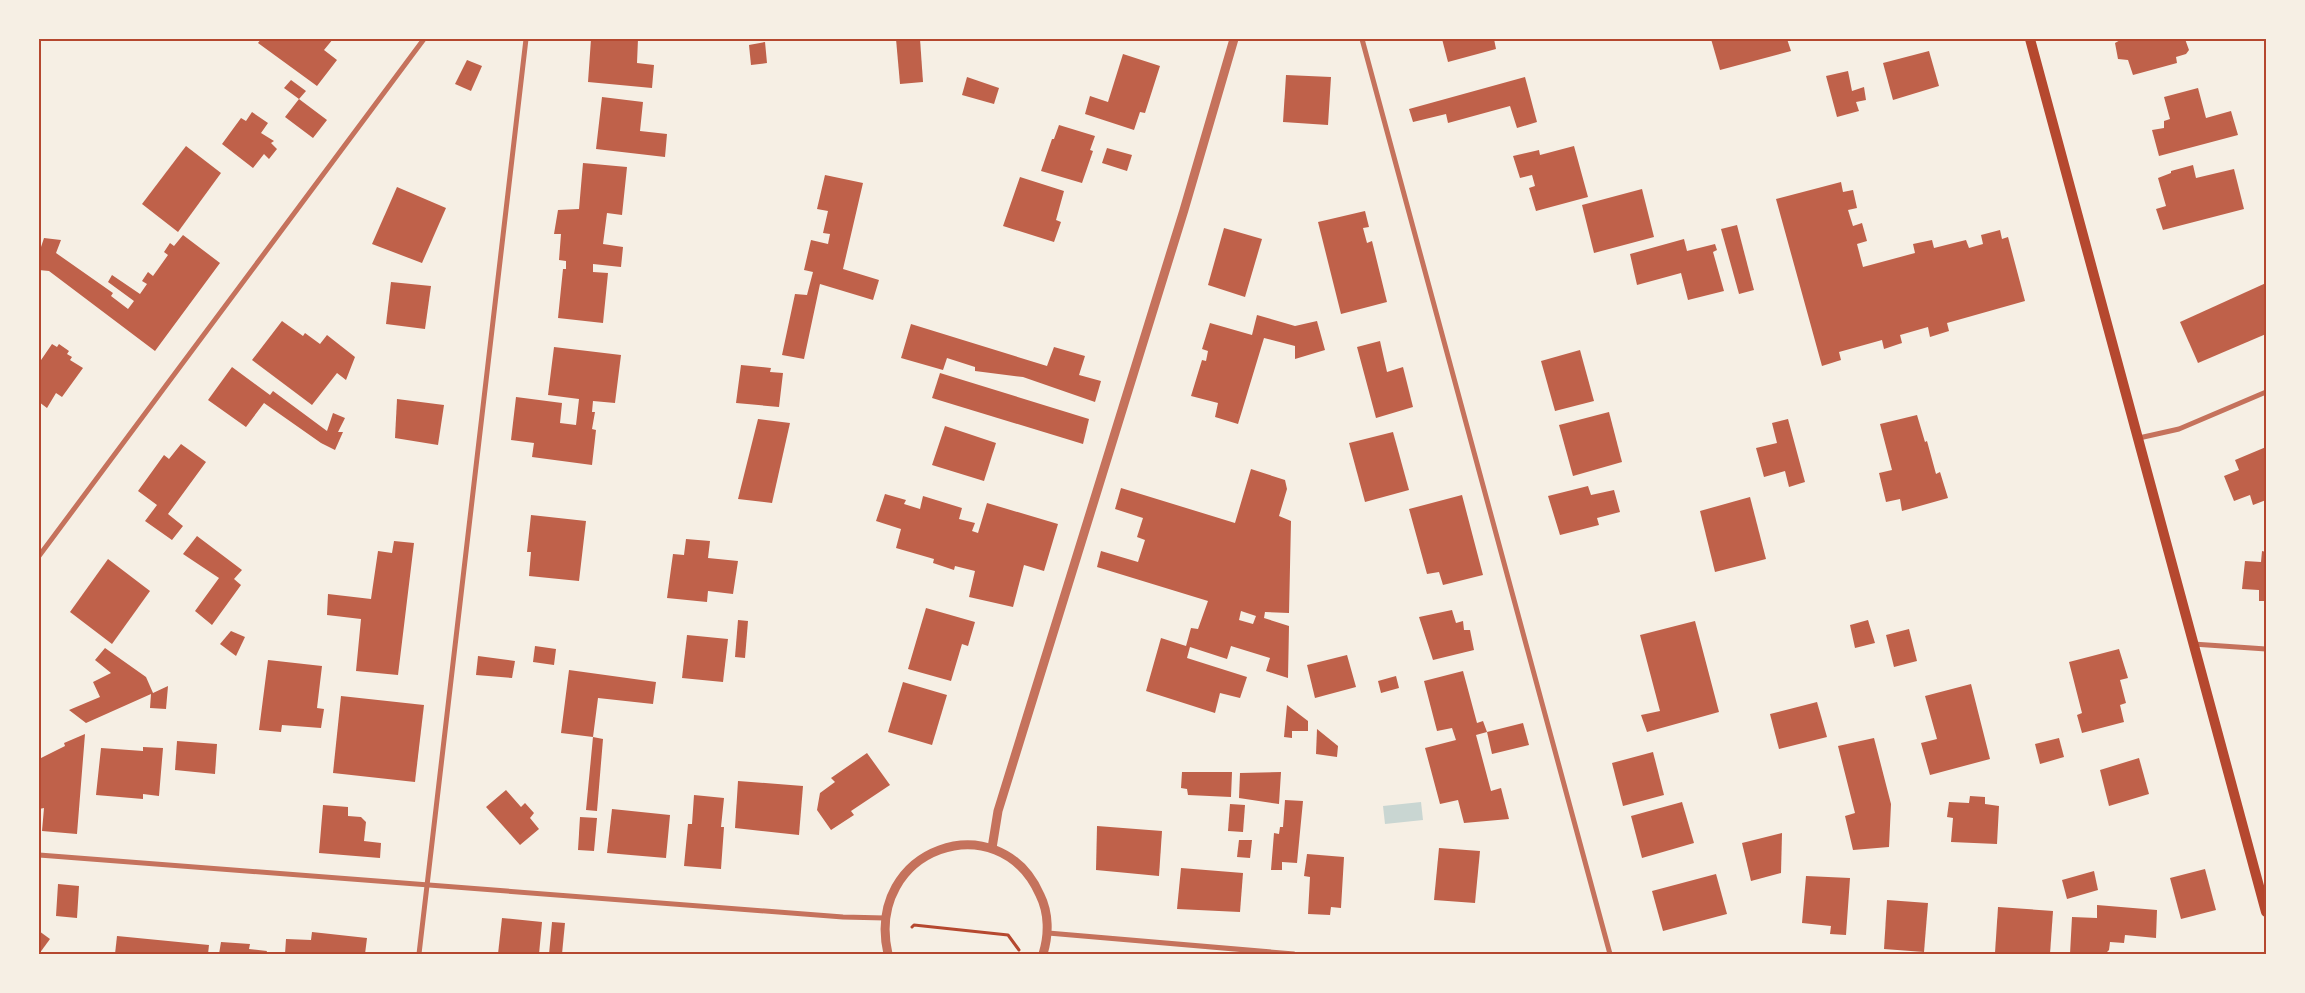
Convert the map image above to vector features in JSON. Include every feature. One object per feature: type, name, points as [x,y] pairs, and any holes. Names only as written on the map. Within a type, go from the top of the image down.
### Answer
[{"type":"main road","points":[[2030,39],[2266,912]]},
{"type":"street","points":[[39,556],[424,39]]},
{"type":"street","points":[[419,954],[526,39]]},
{"type":"street","points":[[992,848],[998,811],[1184,210],[1234,39]]},
{"type":"street","points":[[1362,39],[1610,954]]},
{"type":"street","points":[[2139,438],[2179,429],[2266,392]]},
{"type":"street","points":[[2192,644],[2266,649]]},
{"type":"street","points":[[888,954],[885,918],[891,894],[904,874],[922,858],[944,848],[968,844],[992,848],[1016,861],[1034,881],[1045,906],[1048,933],[1042,954]]},
{"type":"street","points":[[39,855],[427,886],[833,916],[885,918]]},
{"type":"street","points":[[1048,933],[1294,954]]},
{"type":"path","points":[[888,954],[914,925],[1008,935],[1022,954]]},
{"type":"shaded area","points":[[1421,802],[1423,820],[1385,824],[1383,806]]},
{"type":"building","points":[[261,39],[333,39],[324,50],[337,60],[317,86],[258,43]]},
{"type":"building","points":[[591,39],[638,39],[637,63],[654,65],[652,88],[588,82]]},
{"type":"building","points":[[896,39],[920,39],[923,82],[900,84]]},
{"type":"building","points":[[1442,39],[1494,39],[1496,49],[1448,62]]},
{"type":"building","points":[[1711,39],[1787,39],[1791,51],[1720,70]]},
{"type":"building","points":[[2122,39],[2185,39],[2189,50],[2186,54],[2176,57],[2177,63],[2133,75],[2128,60],[2118,59],[2115,43]]},
{"type":"building","points":[[765,42],[767,63],[751,65],[749,45]]},
{"type":"building","points":[[1929,51],[1939,86],[1893,100],[1883,63]]},
{"type":"building","points":[[1123,54],[1160,66],[1145,113],[1140,112],[1134,130],[1085,114],[1090,96],[1108,102]]},
{"type":"building","points":[[467,60],[482,66],[471,91],[455,84]]},
{"type":"building","points":[[1848,71],[1852,91],[1864,87],[1866,100],[1856,102],[1859,111],[1837,117],[1826,76]]},
{"type":"building","points":[[1286,75],[1331,77],[1328,125],[1283,122]]},
{"type":"building","points":[[967,77],[999,88],[994,104],[962,95]]},
{"type":"building","points":[[1525,77],[1537,122],[1517,128],[1510,106],[1448,123],[1446,114],[1413,122],[1409,109]]},
{"type":"building","points":[[291,80],[306,91],[299,99],[284,88]]},
{"type":"building","points":[[2198,88],[2206,118],[2231,111],[2238,135],[2159,156],[2152,130],[2164,128],[2164,121],[2170,119],[2164,97]]},
{"type":"building","points":[[602,97],[643,102],[640,131],[667,134],[665,157],[596,149]]},
{"type":"building","points":[[299,99],[327,120],[313,138],[285,117]]},
{"type":"building","points":[[252,112],[268,123],[261,133],[274,141],[271,143],[277,149],[269,159],[264,154],[253,168],[222,144],[241,118],[246,121]]},
{"type":"building","points":[[1059,125],[1095,136],[1090,150],[1093,151],[1082,183],[1041,171]]},
{"type":"building","points":[[186,146],[221,173],[178,232],[142,204]]},
{"type":"building","points":[[1574,146],[1588,197],[1536,211],[1529,188],[1535,186],[1532,175],[1520,178],[1513,156],[1539,150],[1540,155]]},
{"type":"building","points":[[1107,148],[1132,155],[1127,171],[1102,163]]},
{"type":"building","points":[[583,163],[627,167],[622,215],[607,213],[603,244],[623,247],[621,267],[593,264],[593,272],[608,273],[603,323],[558,318],[563,269],[566,269],[566,261],[559,260],[561,234],[554,234],[558,210],[579,209]]},
{"type":"building","points":[[2193,165],[2196,178],[2234,169],[2244,209],[2163,230],[2156,209],[2166,206],[2158,178],[2171,173],[2171,171]]},
{"type":"building","points":[[825,175],[863,183],[843,269],[879,280],[873,300],[820,284],[804,359],[782,355],[795,294],[807,295],[813,272],[804,270],[811,240],[828,244],[830,234],[823,233],[828,211],[817,209]]},
{"type":"building","points":[[1020,177],[1064,191],[1056,220],[1061,222],[1054,242],[1003,226]]},
{"type":"building","points":[[1841,182],[1843,192],[1853,190],[1857,208],[1848,210],[1853,226],[1862,223],[1867,241],[1857,244],[1863,267],[1915,253],[1913,244],[1932,240],[1934,248],[1966,240],[1969,248],[1983,244],[1981,235],[2000,230],[2002,239],[2008,237],[2025,301],[1947,323],[1949,331],[1930,337],[1928,327],[1900,335],[1902,343],[1884,349],[1882,340],[1839,352],[1841,360],[1822,366],[1776,199]]},
{"type":"building","points":[[397,187],[446,208],[422,263],[372,244]]},
{"type":"building","points":[[1642,189],[1654,237],[1594,253],[1582,205]]},
{"type":"building","points":[[1365,211],[1369,227],[1363,228],[1367,243],[1372,241],[1387,302],[1341,314],[1318,222]]},
{"type":"building","points":[[1737,225],[1754,290],[1739,294],[1721,229]]},
{"type":"building","points":[[1224,228],[1262,239],[1245,297],[1208,285]]},
{"type":"building","points":[[183,235],[220,263],[155,351],[49,271],[39,270],[39,253],[44,238],[61,240],[56,253],[113,293],[111,296],[128,309],[134,301],[108,282],[112,275],[140,294],[147,284],[142,281],[148,272],[153,276],[168,255],[164,252],[170,243],[174,246]]},
{"type":"building","points":[[1684,239],[1687,251],[1715,244],[1717,250],[1713,252],[1724,291],[1688,300],[1681,273],[1637,285],[1630,254]]},
{"type":"building","points":[[391,282],[431,286],[425,329],[386,324]]},
{"type":"building","points":[[2266,283],[2266,334],[2198,363],[2180,322]]},
{"type":"building","points":[[1257,315],[1295,326],[1317,321],[1325,350],[1295,359],[1295,346],[1264,338],[1238,424],[1215,417],[1218,403],[1191,396],[1202,360],[1206,361],[1208,351],[1202,349],[1210,323],[1252,335]]},
{"type":"building","points":[[282,321],[303,336],[305,333],[320,344],[327,335],[355,357],[346,380],[337,373],[312,405],[252,360]]},
{"type":"building","points":[[911,324],[1047,366],[1054,347],[1085,356],[1079,375],[1101,381],[1095,402],[1023,377],[975,371],[975,367],[947,358],[943,370],[901,358]]},
{"type":"building","points":[[1380,341],[1387,372],[1403,367],[1413,407],[1376,418],[1357,347]]},
{"type":"building","points":[[52,344],[57,347],[59,344],[69,351],[67,354],[72,357],[70,360],[83,368],[62,397],[56,393],[47,408],[39,402],[39,363]]},
{"type":"building","points":[[554,347],[621,355],[615,403],[593,401],[592,412],[595,412],[592,429],[596,430],[592,465],[532,457],[534,443],[511,440],[516,397],[562,403],[560,423],[576,425],[579,399],[548,395]]},
{"type":"building","points":[[1580,350],[1594,401],[1555,411],[1541,361]]},
{"type":"building","points":[[741,365],[771,368],[770,372],[783,373],[779,407],[736,403]]},
{"type":"building","points":[[232,367],[270,395],[273,391],[327,431],[333,413],[345,418],[338,432],[343,432],[335,450],[321,443],[264,403],[246,427],[208,400]]},
{"type":"building","points":[[940,373],[1089,419],[1083,444],[932,398]]},
{"type":"building","points":[[397,399],[444,405],[438,445],[395,438]]},
{"type":"building","points":[[1609,412],[1622,462],[1573,476],[1559,425]]},
{"type":"building","points":[[1917,415],[1925,442],[1927,441],[1936,474],[1940,472],[1948,498],[1902,511],[1900,499],[1886,502],[1879,473],[1892,470],[1880,424]]},
{"type":"building","points":[[758,419],[790,423],[772,503],[738,499]]},
{"type":"building","points":[[1788,419],[1805,482],[1789,487],[1785,471],[1764,477],[1756,448],[1777,443],[1772,423]]},
{"type":"building","points":[[945,426],[996,443],[984,481],[932,465]]},
{"type":"building","points":[[1393,432],[1409,490],[1365,502],[1349,443]]},
{"type":"building","points":[[181,444],[206,462],[168,514],[183,526],[172,540],[145,521],[157,505],[138,491],[164,455],[169,459]]},
{"type":"building","points":[[2266,447],[2266,500],[2253,505],[2250,495],[2234,501],[2224,476],[2239,470],[2235,460]]},
{"type":"building","points":[[1251,469],[1285,480],[1287,489],[1279,516],[1291,521],[1289,613],[1265,612],[1264,618],[1289,626],[1288,678],[1266,671],[1270,658],[1231,646],[1227,659],[1190,647],[1187,658],[1247,677],[1240,698],[1220,693],[1215,713],[1146,691],[1161,638],[1186,646],[1191,628],[1198,629],[1208,601],[1097,567],[1101,551],[1138,562],[1145,540],[1137,537],[1143,518],[1115,509],[1121,488],[1235,523]],"holes":[[[1241,611],[1256,616],[1253,624],[1239,620]]]},
{"type":"building","points":[[1588,486],[1591,495],[1614,490],[1620,512],[1597,518],[1599,525],[1560,535],[1548,496]]},
{"type":"building","points":[[885,494],[906,500],[904,504],[920,509],[923,496],[962,508],[959,519],[975,523],[972,531],[978,533],[987,503],[1058,524],[1044,571],[1024,565],[1013,607],[969,597],[975,571],[955,566],[954,570],[933,563],[934,559],[896,548],[901,529],[876,521]]},
{"type":"building","points":[[1462,495],[1483,575],[1443,585],[1439,572],[1427,574],[1409,509]]},
{"type":"building","points":[[1750,497],[1766,559],[1715,572],[1700,511]]},
{"type":"building","points":[[531,515],[586,521],[579,581],[529,576],[531,552],[527,552]]},
{"type":"building","points":[[197,536],[242,570],[234,579],[241,585],[212,625],[195,611],[219,578],[183,554]]},
{"type":"building","points":[[686,539],[710,541],[708,558],[738,561],[733,594],[708,591],[707,602],[667,598],[673,554],[684,555]]},
{"type":"building","points":[[394,541],[414,543],[398,675],[356,671],[361,619],[327,615],[328,594],[371,599],[378,551],[392,553]]},
{"type":"building","points":[[2262,551],[2266,552],[2266,601],[2259,601],[2259,590],[2242,589],[2245,561],[2261,562]]},
{"type":"building","points":[[108,559],[150,591],[112,644],[70,612]]},
{"type":"building","points":[[926,608],[975,622],[968,646],[962,644],[951,681],[908,669]]},
{"type":"building","points":[[1452,610],[1456,623],[1463,621],[1464,630],[1470,630],[1474,650],[1433,660],[1419,617]]},
{"type":"building","points":[[738,620],[748,621],[745,658],[735,657]]},
{"type":"building","points":[[1868,620],[1875,643],[1855,648],[1850,625]]},
{"type":"building","points":[[1695,621],[1719,712],[1647,732],[1641,715],[1660,711],[1640,635]]},
{"type":"building","points":[[1909,629],[1917,661],[1894,667],[1886,635]]},
{"type":"building","points":[[231,631],[245,637],[236,656],[220,644]]},
{"type":"building","points":[[687,635],[728,639],[723,682],[682,678]]},
{"type":"building","points":[[535,646],[556,649],[554,665],[533,662]]},
{"type":"building","points":[[105,648],[146,677],[153,693],[168,686],[166,709],[150,708],[151,694],[86,723],[69,710],[100,697],[93,682],[111,673],[95,660]]},
{"type":"building","points":[[2119,649],[2128,678],[2120,680],[2126,703],[2120,705],[2124,722],[2082,733],[2077,715],[2082,713],[2069,662]]},
{"type":"building","points":[[1347,655],[1356,687],[1315,698],[1307,665]]},
{"type":"building","points":[[478,656],[515,661],[512,678],[476,675]]},
{"type":"building","points":[[268,660],[322,666],[317,708],[324,709],[321,728],[282,725],[281,732],[259,730]]},
{"type":"building","points":[[569,670],[656,682],[653,704],[598,698],[593,737],[561,733]]},
{"type":"building","points":[[1463,671],[1477,723],[1483,721],[1487,732],[1476,735],[1491,791],[1501,788],[1509,819],[1464,823],[1458,800],[1440,804],[1425,748],[1456,740],[1452,728],[1437,731],[1424,681]]},
{"type":"building","points":[[1396,676],[1399,688],[1381,693],[1378,681]]},
{"type":"building","points":[[903,682],[947,695],[932,745],[888,732]]},
{"type":"building","points":[[1971,684],[1990,759],[1930,775],[1921,743],[1937,739],[1925,696]]},
{"type":"building","points":[[341,696],[424,705],[415,782],[333,773]]},
{"type":"building","points":[[1817,702],[1827,737],[1779,749],[1770,714]]},
{"type":"building","points":[[1287,705],[1308,721],[1308,731],[1292,731],[1292,738],[1284,737]]},
{"type":"building","points":[[1523,723],[1529,745],[1492,754],[1487,732]]},
{"type":"building","points":[[1317,729],[1338,746],[1337,757],[1316,754]]},
{"type":"building","points":[[85,734],[77,834],[42,831],[44,808],[39,809],[39,759],[65,746],[64,743]]},
{"type":"building","points":[[593,737],[603,739],[597,811],[586,810]]},
{"type":"building","points":[[1874,738],[1891,804],[1889,847],[1853,850],[1845,816],[1855,813],[1838,746]]},
{"type":"building","points":[[2059,738],[2064,757],[2040,764],[2035,744]]},
{"type":"building","points":[[177,741],[217,744],[215,774],[175,770]]},
{"type":"building","points":[[143,747],[163,748],[159,796],[143,794],[143,799],[96,795],[101,748],[143,751]]},
{"type":"building","points":[[1653,752],[1664,795],[1623,806],[1612,763]]},
{"type":"building","points":[[867,753],[890,785],[851,811],[854,815],[831,830],[817,810],[820,793],[835,782],[831,778]]},
{"type":"building","points":[[2139,758],[2149,794],[2109,806],[2100,770]]},
{"type":"building","points":[[1182,772],[1232,772],[1231,797],[1188,795],[1187,789],[1181,788]]},
{"type":"building","points":[[1281,772],[1279,804],[1239,798],[1240,773]]},
{"type":"building","points":[[738,781],[803,786],[799,835],[735,828]]},
{"type":"building","points":[[506,790],[521,807],[525,803],[534,813],[530,818],[539,829],[520,845],[486,807]]},
{"type":"building","points":[[694,795],[724,798],[721,827],[724,827],[721,869],[684,866],[688,824],[692,824]]},
{"type":"building","points":[[1970,796],[1985,797],[1985,804],[1999,806],[1997,844],[1951,842],[1953,818],[1947,817],[1949,802],[1969,803]]},
{"type":"building","points":[[1285,800],[1303,801],[1297,863],[1282,862],[1282,870],[1271,870],[1274,833],[1279,834],[1280,827],[1283,827]]},
{"type":"building","points":[[1682,802],[1694,843],[1642,858],[1631,816]]},
{"type":"building","points":[[1230,804],[1245,805],[1243,832],[1228,831]]},
{"type":"building","points":[[323,805],[348,807],[348,816],[361,817],[366,822],[364,841],[381,843],[380,858],[319,853]]},
{"type":"building","points":[[612,809],[670,815],[666,858],[607,853]]},
{"type":"building","points":[[580,817],[597,818],[594,851],[578,850]]},
{"type":"building","points":[[1097,826],[1162,831],[1159,876],[1096,870]]},
{"type":"building","points":[[1782,833],[1781,873],[1751,881],[1742,843]]},
{"type":"building","points":[[1239,840],[1252,840],[1250,858],[1237,857]]},
{"type":"building","points":[[1439,848],[1480,851],[1475,903],[1434,900]]},
{"type":"building","points":[[1307,854],[1344,857],[1341,908],[1331,907],[1330,915],[1308,914],[1310,877],[1304,876]]},
{"type":"building","points":[[1181,868],[1243,873],[1240,912],[1177,909]]},
{"type":"building","points":[[2205,869],[2216,910],[2181,919],[2170,878]]},
{"type":"building","points":[[2094,871],[2098,890],[2067,899],[2062,880]]},
{"type":"building","points":[[1716,874],[1727,914],[1663,931],[1652,891]]},
{"type":"building","points":[[1806,876],[1850,878],[1846,935],[1830,934],[1831,926],[1802,923]]},
{"type":"building","points":[[58,884],[79,886],[77,918],[56,916]]},
{"type":"building","points":[[1887,900],[1928,903],[1924,952],[1884,949]]},
{"type":"building","points":[[2097,905],[2157,910],[2156,938],[2125,935],[2124,943],[2110,942],[2109,950],[2105,954],[2070,954],[2072,917],[2097,918]]},
{"type":"building","points":[[1998,907],[2053,911],[2050,954],[1995,953]]},
{"type":"building","points":[[502,918],[542,922],[539,954],[498,954]]},
{"type":"building","points":[[552,922],[565,923],[562,954],[549,954]]},
{"type":"building","points":[[39,931],[50,939],[39,954]]},
{"type":"building","points":[[312,932],[367,938],[365,954],[285,954],[286,939],[311,940]]},
{"type":"building","points":[[117,936],[209,945],[208,954],[115,954]]},
{"type":"building","points":[[221,942],[250,944],[249,949],[267,951],[266,954],[219,954]]}]
